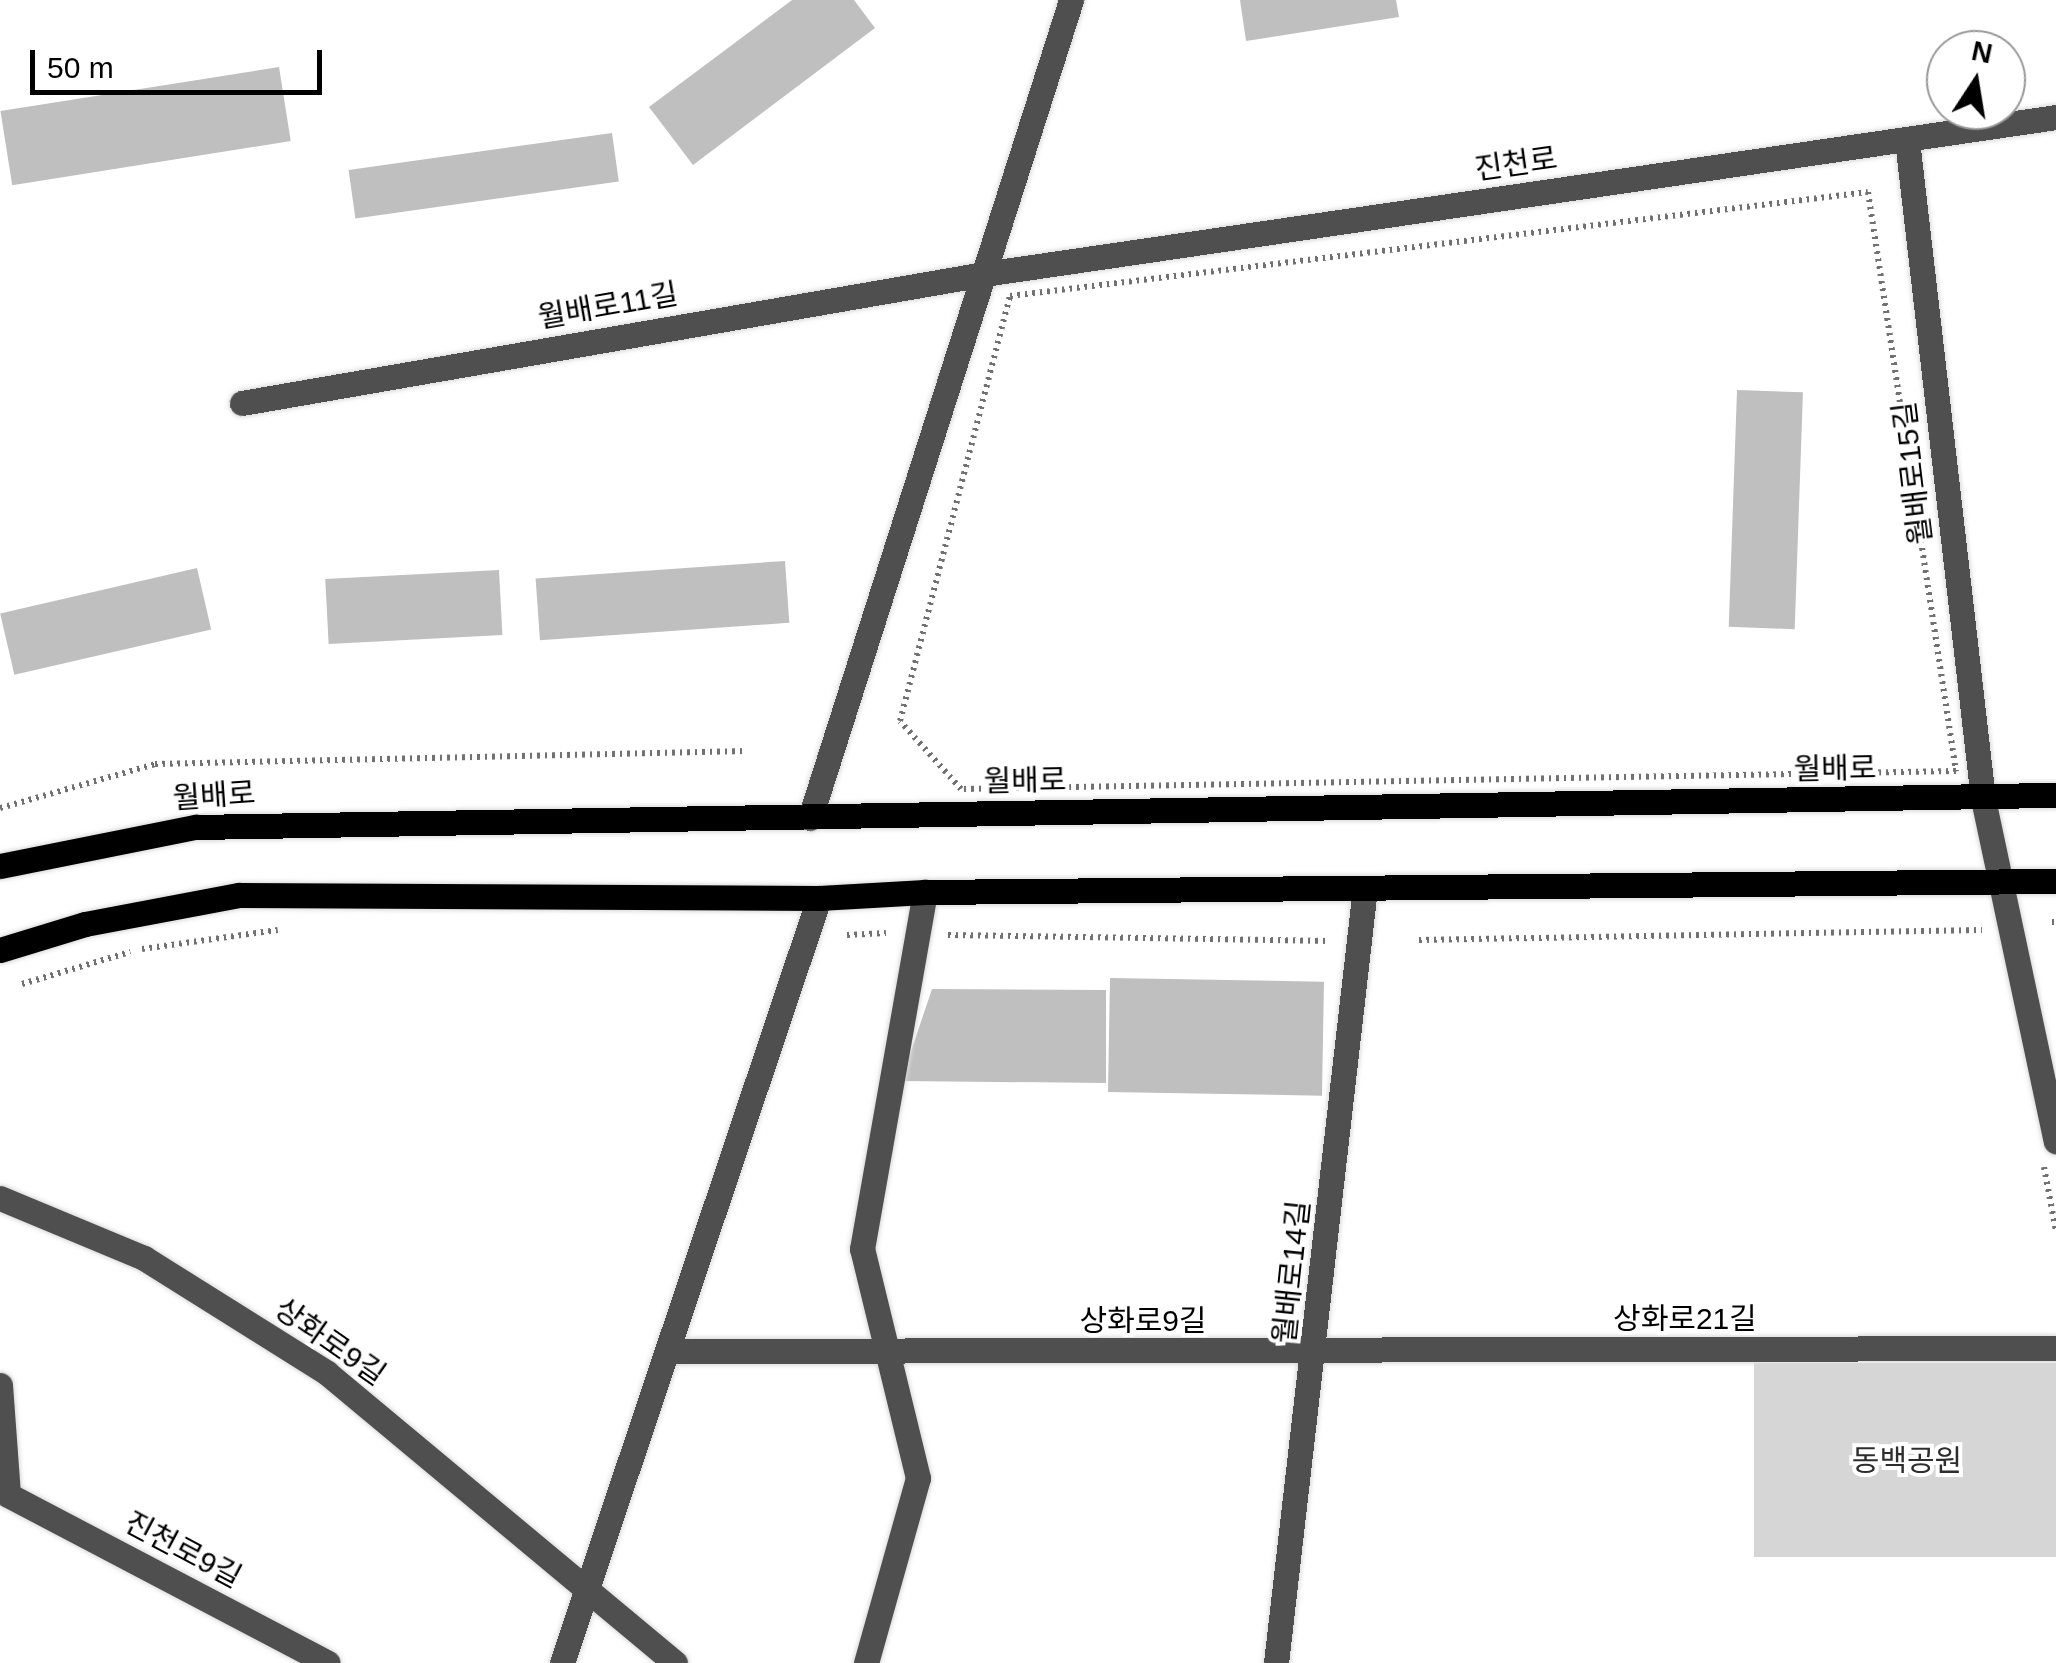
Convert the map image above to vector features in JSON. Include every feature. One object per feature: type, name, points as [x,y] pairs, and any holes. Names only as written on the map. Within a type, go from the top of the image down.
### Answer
[{"type":"main road","name":"월배로","points":[[0,866],[196,826],[2056,795]]},
{"type":"main road","points":[[0,950],[85,924],[239,896],[819,898],[925,892],[2056,881]]},
{"type":"street","points":[[810,818],[1071,0]]},
{"type":"street","name":"진천로","points":[[984,274],[2056,118]]},
{"type":"street","name":"월배로15길","points":[[1908,140],[1983,798]]},
{"type":"street","name":"월배로11길","points":[[242,403],[984,274]]},
{"type":"street","points":[[1983,798],[2056,1141]]},
{"type":"street","name":"월배로14길","points":[[1276,1663],[1316,1354],[1365,888]]},
{"type":"street","points":[[866,1663],[918,1478],[862,1250],[925,892]]},
{"type":"street","points":[[562,1663],[819,898]]},
{"type":"street","name":"상화로9길","points":[[0,1198],[144,1258],[327,1373],[586,1594],[676,1663]]},
{"type":"street","name":"상화로21길","points":[[1316,1354],[2056,1348]]},
{"type":"street","name":"상화로9길","points":[[669,1352],[1316,1354]]},
{"type":"street","points":[[0,1385],[4,1498]]},
{"type":"street","name":"진천로9길","points":[[4,1498],[328,1663]]},
{"type":"path","points":[[1868,192],[1956,772],[960,789],[930,757],[900,721],[1010,296],[1868,192]]},
{"type":"path","points":[[0,808],[155,764],[746,751]]},
{"type":"path","points":[[22,984],[133,951],[296,928]]},
{"type":"path","points":[[1419,940],[1998,929]]},
{"type":"path","points":[[847,935],[1329,940]]},
{"type":"green space","name":"동백공원","points":[[1754,1363],[2056,1363],[2056,1557],[1754,1557]]},
{"type":"building","points":[[792,0],[854,0],[875,28],[693,165],[649,107]]},
{"type":"building","points":[[1240,0],[1396,0],[1399,17],[1246,41]]},
{"type":"building","points":[[279,67],[291,141],[12,185],[0,111]]},
{"type":"building","points":[[612,133],[619,182],[355,219],[349,170]]},
{"type":"building","points":[[1737,390],[1803,392],[1795,629],[1729,627]]},
{"type":"building","points":[[785,561],[789,623],[540,640],[536,578]]},
{"type":"building","points":[[197,568],[211,629],[14,675],[0,613]]},
{"type":"building","points":[[499,570],[502,635],[329,644],[325,579]]},
{"type":"building","points":[[1110,978],[1324,982],[1322,1096],[1108,1092]]},
{"type":"building","points":[[932,989],[1106,990],[1106,1083],[901,1081]]}]
